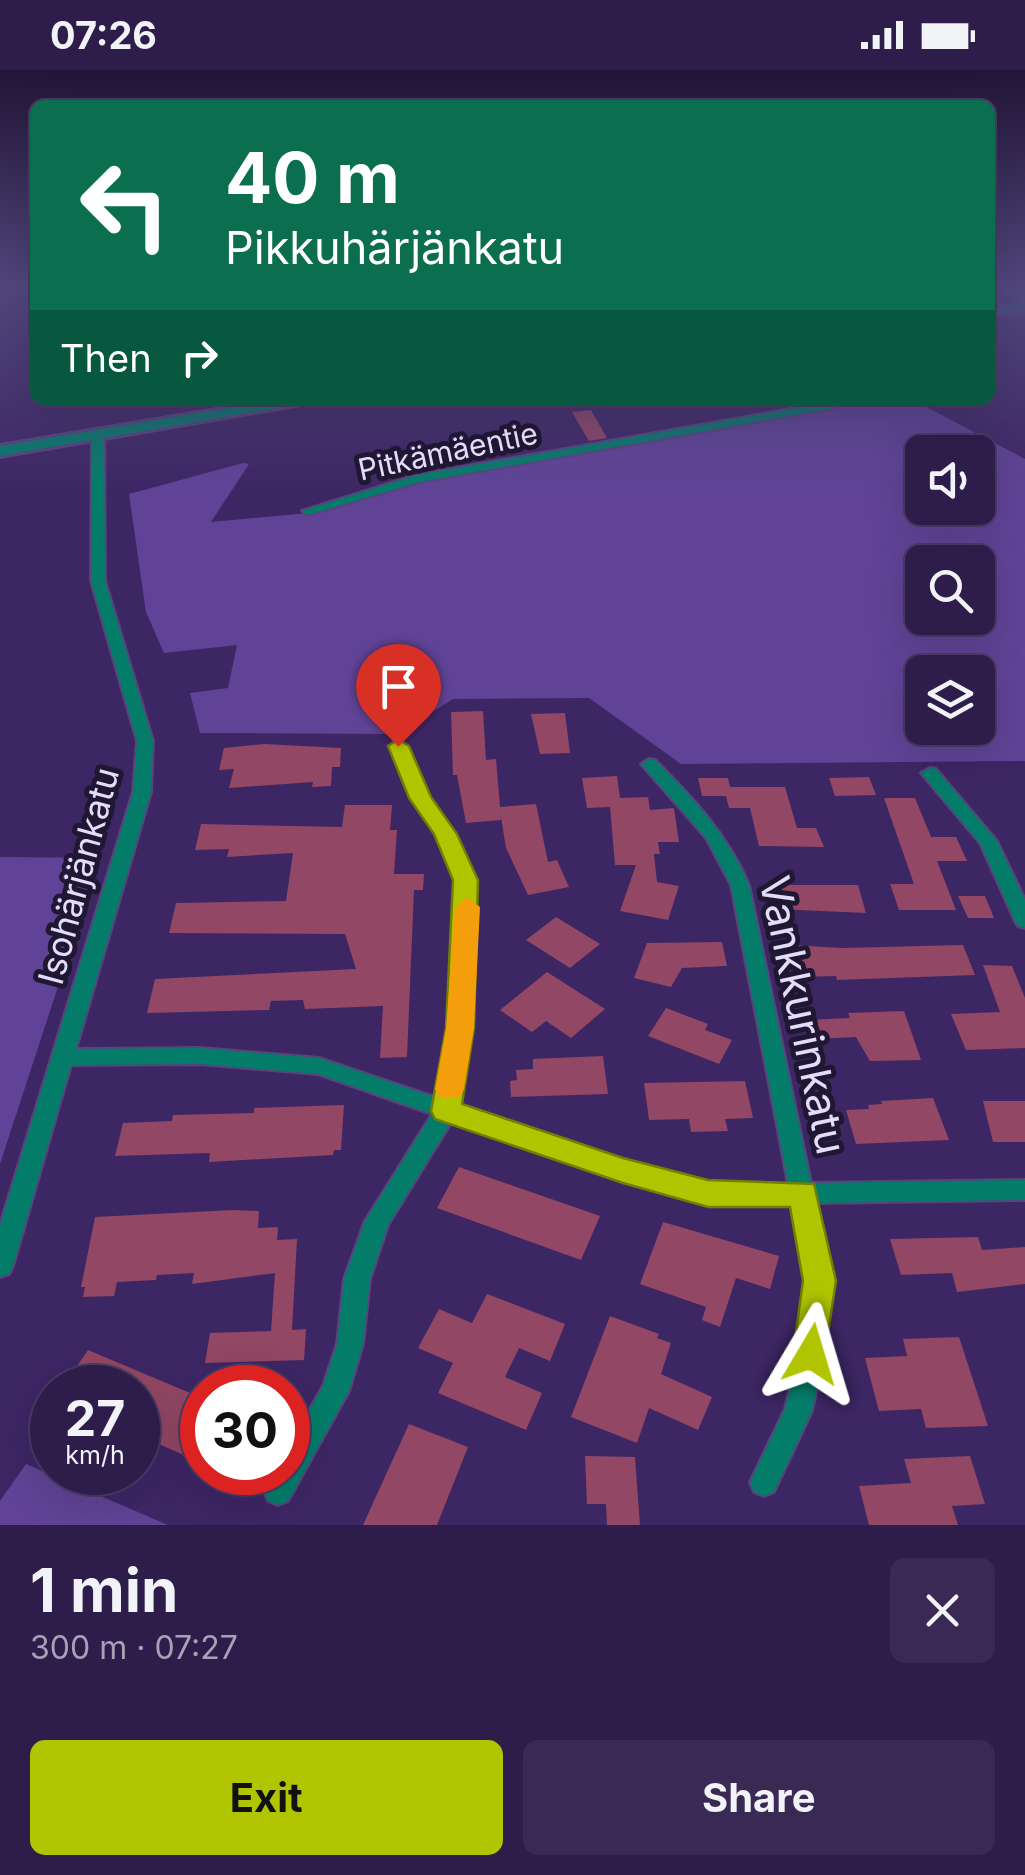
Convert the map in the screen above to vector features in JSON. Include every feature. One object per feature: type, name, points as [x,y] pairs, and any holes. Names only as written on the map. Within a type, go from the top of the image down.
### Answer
[{"type":"street","points":[[0,450],[98,438],[274,405]]},
{"type":"street","name":"Pitkämäentie","points":[[308,510],[417,479],[830,405]]},
{"type":"street","name":"Isohärjänkatu","points":[[0,1266],[142,792],[145,740],[98,581],[98,438]]},
{"type":"street","points":[[310,1436],[336,1391],[350,1344],[357,1279],[377,1222],[446,1111],[460,1028],[465,880],[445,834],[420,798],[398,746]]},
{"type":"street","name":"Vankkurinkatu","points":[[650,764],[707,822],[728,854],[740,885],[819,1281],[811,1354],[798,1411],[764,1482]]},
{"type":"street","points":[[930,774],[988,842],[1025,921]]},
{"type":"street","points":[[62,1058],[200,1056],[318,1066],[623,1170],[708,1194],[1025,1190]]},
{"type":"shaded area","points":[[851,405],[922,405],[979,435],[905,435],[905,525],[995,525],[995,443],[1025,459],[1025,761],[681,764],[589,698],[453,699],[397,734],[200,733],[190,693],[228,688],[237,645],[164,653],[146,612],[129,494],[243,463],[249,464],[211,522],[320,512],[418,483]]},
{"type":"shaded area","points":[[0,857],[100,858],[0,1164]]},
{"type":"shaded area","points":[[26,1464],[30,1466],[30,1495],[98,1495],[168,1525],[0,1525],[0,1501]]},
{"type":"building","points":[[591,410],[607,438],[589,441],[572,412]]},
{"type":"building","points":[[483,711],[486,760],[496,759],[500,807],[536,804],[548,862],[557,860],[569,887],[528,895],[506,848],[500,811],[501,820],[466,823],[457,775],[453,775],[451,712]]},
{"type":"building","points":[[565,713],[570,753],[540,754],[531,714]]},
{"type":"building","points":[[264,744],[341,748],[340,767],[332,767],[331,786],[312,787],[313,782],[229,788],[234,769],[219,770],[224,748]]},
{"type":"building","points":[[617,776],[620,798],[648,797],[650,810],[674,808],[679,842],[658,842],[660,854],[654,854],[657,882],[679,886],[668,920],[620,911],[636,865],[615,865],[610,807],[587,808],[582,778]]},
{"type":"building","points":[[869,777],[876,795],[835,796],[829,778]]},
{"type":"building","points":[[698,778],[728,778],[730,787],[785,787],[797,828],[816,828],[824,847],[759,846],[750,808],[729,808],[726,796],[702,796]]},
{"type":"building","points":[[884,798],[915,798],[931,837],[956,837],[967,861],[937,861],[956,910],[899,910],[890,884],[914,884]]},
{"type":"building","points":[[345,805],[392,805],[390,830],[397,830],[394,874],[424,874],[423,890],[414,890],[407,1057],[380,1058],[383,1006],[305,1009],[303,1000],[271,1001],[269,1010],[147,1013],[155,979],[356,969],[345,934],[169,933],[176,903],[286,901],[293,853],[227,857],[229,849],[195,850],[201,824],[342,827]]},
{"type":"building","points":[[770,885],[858,885],[866,913],[776,909]]},
{"type":"building","points":[[958,896],[985,896],[994,918],[968,918]]},
{"type":"building","points":[[556,917],[600,944],[570,968],[526,940]]},
{"type":"building","points":[[722,942],[727,966],[682,968],[671,987],[634,978],[647,943]]},
{"type":"building","points":[[791,945],[963,945],[975,975],[837,980],[836,976],[800,977]]},
{"type":"building","points":[[983,965],[1012,966],[1025,998],[1025,1048],[966,1050],[951,1014],[1000,1012]]},
{"type":"building","points":[[547,972],[605,1009],[571,1038],[546,1021],[532,1032],[500,1010]]},
{"type":"building","points":[[666,1008],[708,1024],[705,1030],[732,1040],[719,1064],[648,1036]]},
{"type":"building","points":[[904,1011],[921,1060],[870,1061],[856,1037],[815,1039],[808,1020],[850,1018],[848,1013]]},
{"type":"building","points":[[603,1056],[608,1094],[511,1097],[510,1081],[517,1080],[516,1070],[533,1069],[533,1059]]},
{"type":"building","points":[[745,1081],[753,1118],[725,1119],[728,1131],[691,1132],[689,1119],[649,1120],[644,1083]]},
{"type":"building","points":[[933,1098],[949,1140],[856,1144],[846,1110],[869,1109],[868,1105],[882,1104],[881,1101]]},
{"type":"building","points":[[983,1101],[1025,1101],[1025,1142],[993,1142]]},
{"type":"building","points":[[344,1105],[341,1150],[334,1150],[333,1155],[209,1162],[210,1153],[115,1156],[123,1123],[172,1121],[173,1115],[254,1113],[254,1108]]},
{"type":"building","points":[[459,1167],[600,1216],[581,1260],[437,1208]]},
{"type":"building","points":[[259,1211],[258,1228],[278,1227],[277,1240],[297,1239],[292,1330],[306,1329],[304,1360],[205,1363],[210,1333],[271,1331],[275,1273],[192,1284],[194,1273],[157,1275],[156,1280],[117,1282],[114,1296],[83,1297],[85,1287],[81,1287],[95,1217]]},
{"type":"building","points":[[663,1222],[779,1256],[770,1289],[736,1278],[720,1327],[702,1320],[706,1307],[640,1284]]},
{"type":"building","points":[[978,1237],[982,1250],[1025,1247],[1025,1284],[957,1292],[952,1273],[901,1275],[890,1239]]},
{"type":"building","points":[[487,1294],[565,1324],[550,1361],[519,1348],[505,1377],[542,1393],[526,1430],[438,1393],[453,1363],[418,1348],[439,1309],[472,1323]]},
{"type":"building","points":[[610,1316],[659,1334],[657,1338],[671,1343],[661,1374],[712,1397],[698,1430],[649,1408],[637,1443],[571,1417]]},
{"type":"building","points":[[959,1337],[988,1426],[926,1428],[921,1409],[879,1411],[865,1358],[907,1356],[903,1339]]},
{"type":"building","points":[[88,1350],[124,1365],[78,1365]]},
{"type":"building","points":[[160,1380],[180,1389],[180,1453],[160,1445]]},
{"type":"building","points":[[409,1424],[468,1447],[437,1525],[363,1525]]},
{"type":"building","points":[[585,1456],[635,1457],[640,1525],[607,1525],[606,1504],[587,1504]]},
{"type":"building","points":[[970,1456],[985,1504],[952,1506],[958,1525],[869,1525],[859,1486],[911,1483],[904,1459]]},
{"type":"slow traffic","points":[[450,1089],[460,1028],[467,907]]},
{"type":"route","points":[[398,746],[420,798],[445,834],[465,880],[460,1028],[446,1111],[708,1194],[803,1194],[819,1281],[811,1354]]}]
